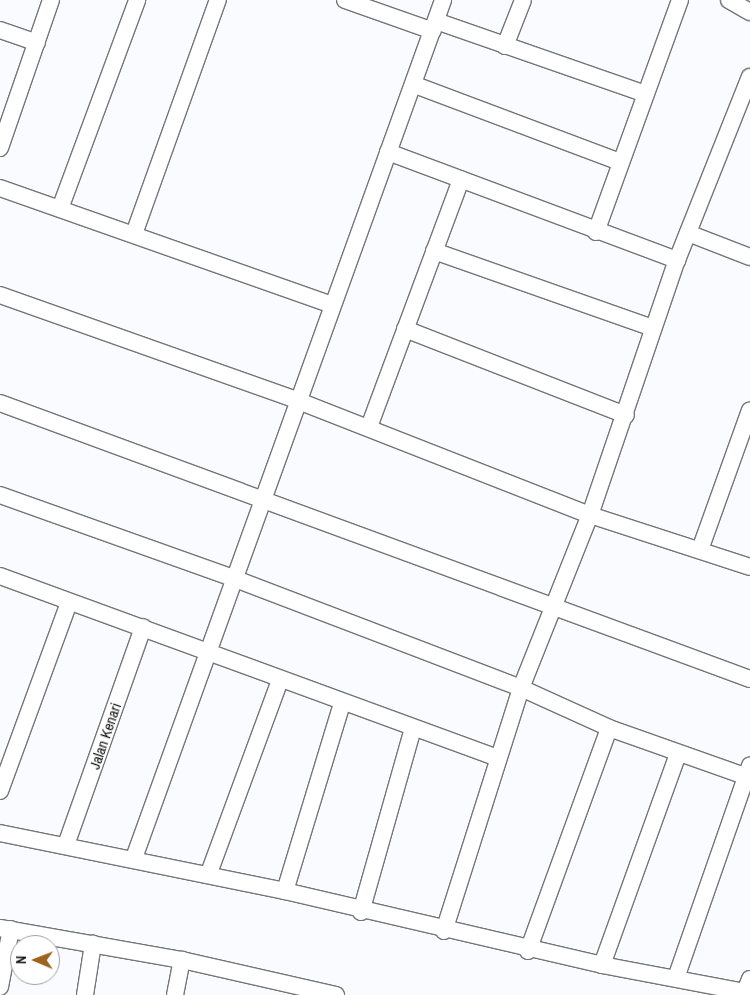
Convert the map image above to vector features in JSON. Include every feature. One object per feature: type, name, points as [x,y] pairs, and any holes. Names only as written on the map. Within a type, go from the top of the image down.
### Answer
[{"type":"street","points":[[0,148],[7,109],[38,43],[51,0]]},
{"type":"street","points":[[61,206],[137,0]]},
{"type":"street","points":[[134,234],[218,0]]},
{"type":"street","points":[[344,0],[505,46],[646,94]]},
{"type":"street","points":[[134,858],[233,578],[266,498],[296,400],[330,304],[415,85],[443,0]]},
{"type":"street","points":[[505,46],[523,0]]},
{"type":"street","points":[[596,232],[680,0]]},
{"type":"street","points":[[729,0],[750,12]]},
{"type":"street","points":[[0,30],[38,43]]},
{"type":"street","points":[[444,931],[521,688],[590,515],[626,415],[653,328],[677,260],[750,76]]},
{"type":"street","points":[[415,85],[620,162]]},
{"type":"street","points":[[388,152],[596,232],[677,260]]},
{"type":"street","points":[[369,427],[461,180]]},
{"type":"street","points":[[0,188],[61,206],[330,304]]},
{"type":"street","points":[[688,234],[750,257]]},
{"type":"street","points":[[434,251],[653,328]]},
{"type":"street","points":[[0,295],[369,427],[590,515],[701,547],[750,567]]},
{"type":"street","points":[[405,329],[626,415]]},
{"type":"street","points":[[0,403],[266,498],[750,679]]},
{"type":"street","points":[[701,547],[750,410]]},
{"type":"street","points":[[0,495],[233,578],[521,688],[609,728],[678,754],[749,773],[676,978]]},
{"type":"street","points":[[0,578],[143,627],[342,703],[498,758]]},
{"type":"street","points":[[0,791],[68,602]]},
{"type":"street","name":"Jalan Kenari","points":[[66,845],[143,627]]},
{"type":"street","points":[[209,873],[280,680]]},
{"type":"street","points":[[285,891],[342,703]]},
{"type":"street","points":[[361,912],[413,728]]},
{"type":"street","points":[[528,951],[609,728]]},
{"type":"street","points":[[602,965],[678,754]]},
{"type":"street","points":[[0,832],[209,873],[361,912],[528,951],[676,978],[748,988]]},
{"type":"street","points":[[0,988],[5,929],[182,960],[264,987],[336,995]]},
{"type":"street","points":[[85,995],[94,944]]},
{"type":"street","points":[[175,995],[182,960]]}]
